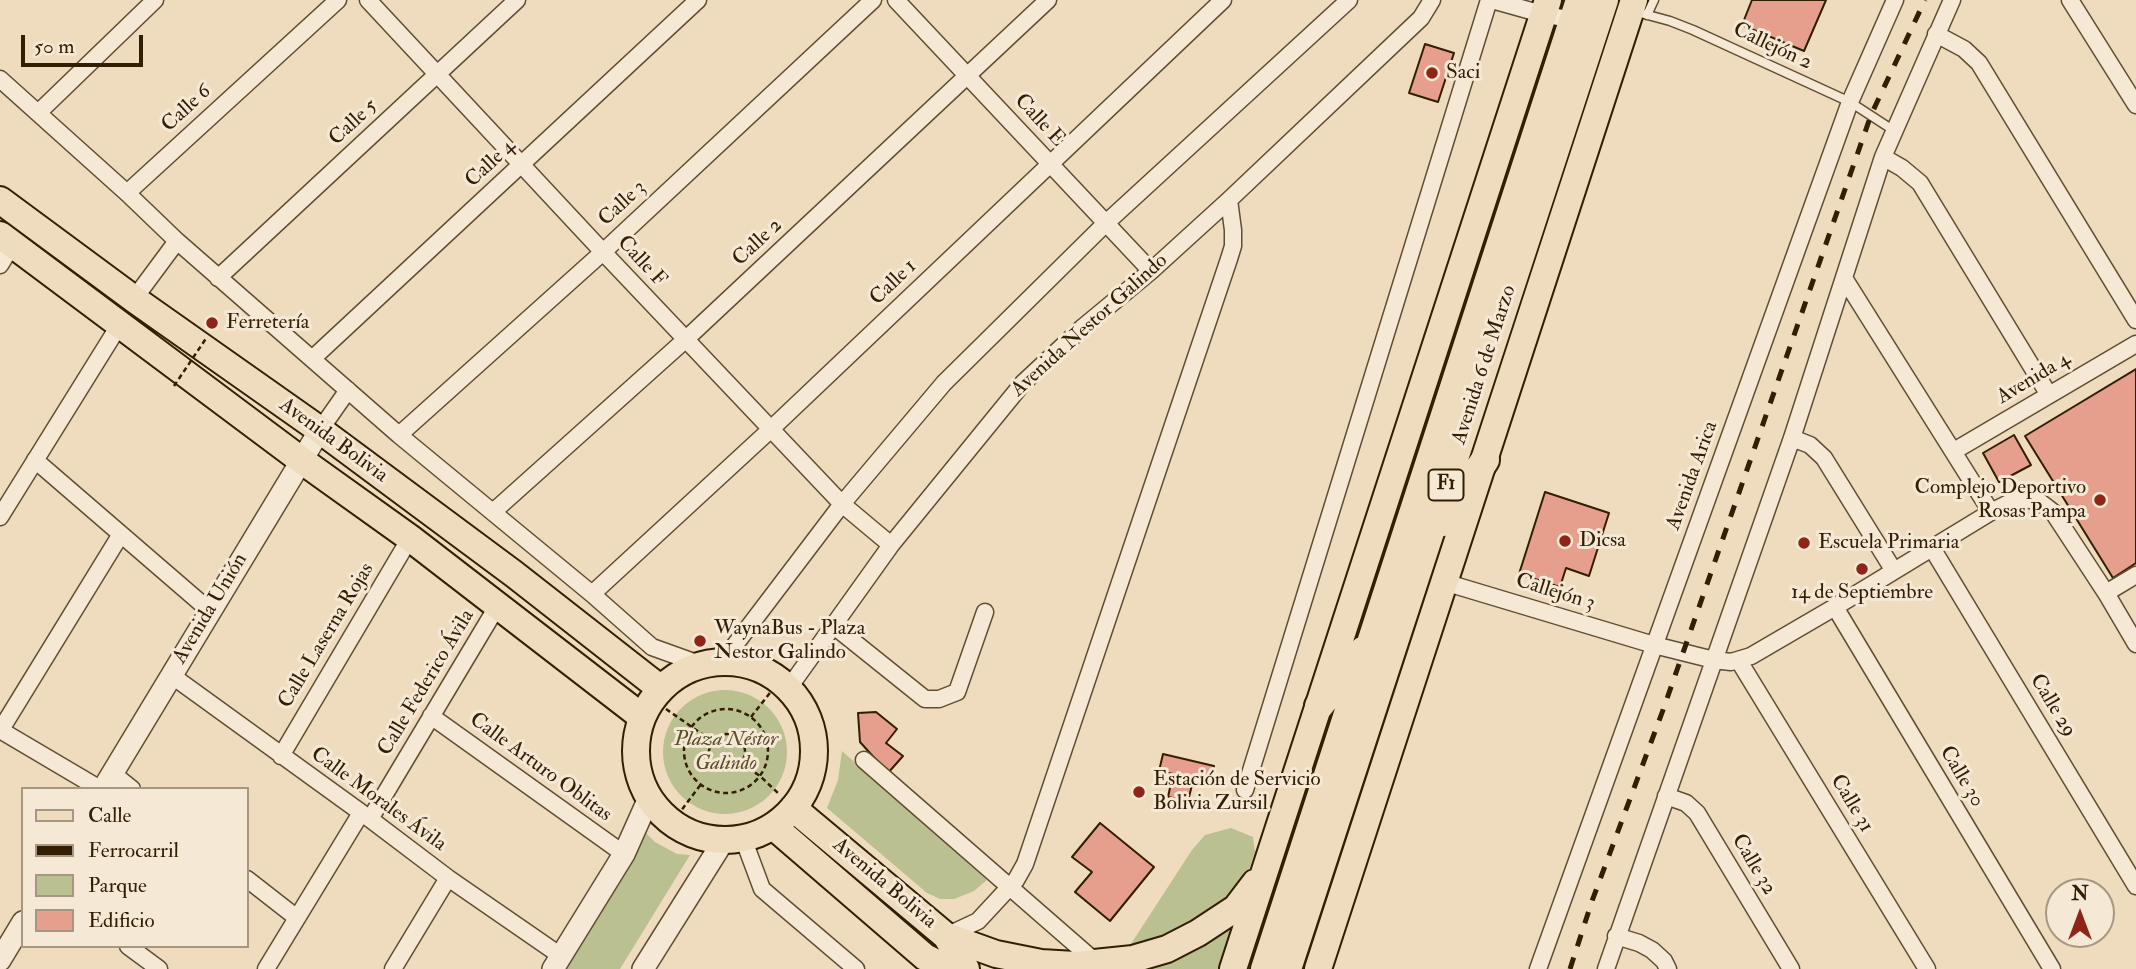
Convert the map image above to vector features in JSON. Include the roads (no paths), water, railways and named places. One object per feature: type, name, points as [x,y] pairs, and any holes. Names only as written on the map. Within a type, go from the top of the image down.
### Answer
[{"type":"highway","name":"Avenida 6 de Marzo","points":[[1287,969],[1424,551],[1589,9]]},
{"type":"highway","name":"Avenida 6 de Marzo","points":[[1265,969],[1373,638],[1589,9]]},
{"type":"highway","points":[[1424,551],[1485,460]]},
{"type":"highway","points":[[1319,706],[1373,638]]},
{"type":"main road","name":"Avenida 6 de Marzo","points":[[1318,969],[1444,582],[1641,6]]},
{"type":"main road","points":[[1233,969],[1545,7]]},
{"type":"main road","name":"Avenida Bolivia","points":[[0,200],[134,299],[320,430],[514,574],[652,702]]},
{"type":"main road","name":"Avenida Bolivia","points":[[4,248],[120,324],[498,605],[652,702]]},
{"type":"main road","points":[[712,664],[742,664],[762,670],[784,685],[804,710],[813,735],[814,761],[807,786],[793,808],[773,826],[758,834],[734,839],[706,838],[672,823],[649,798],[640,779],[636,759],[636,738],[652,702],[683,673],[712,664]]},
{"type":"main road","name":"Avenida Bolivia","points":[[793,808],[946,936],[966,969]]},
{"type":"main road","name":"Avenida Bolivia","points":[[773,826],[925,957],[948,969]]},
{"type":"main road","points":[[946,936],[996,954],[1041,963],[1098,964],[1133,959],[1167,949],[1236,908],[1252,888],[1270,857]]},
{"type":"street","points":[[38,113],[155,0]]},
{"type":"street","name":"Calle 6","points":[[127,193],[338,0]]},
{"type":"street","name":"Calle F","points":[[368,0],[770,430],[842,504],[891,545]]},
{"type":"street","name":"Calle 5","points":[[218,278],[517,0]]},
{"type":"street","name":"Calle 4","points":[[312,359],[698,0]]},
{"type":"street","name":"Calle 3","points":[[399,435],[603,253],[873,0]]},
{"type":"street","name":"Calle E","points":[[896,0],[1151,271]]},
{"type":"street","name":"Calle 2","points":[[493,512],[685,340],[1048,0]]},
{"type":"street","name":"Calle 1","points":[[592,594],[770,430],[1223,0]]},
{"type":"street","points":[[0,80],[218,278],[399,435],[652,647],[712,664],[944,383],[1106,223],[1349,0]]},
{"type":"street","name":"Avenida Nestor Galindo","points":[[784,685],[834,626],[891,545],[1023,383],[1229,200],[1422,18],[1432,0]]},
{"type":"street","points":[[1245,790],[1491,0],[1589,9],[1641,6]]},
{"type":"street","name":"Avenida Arica","points":[[1538,969],[1850,102],[1895,0]]},
{"type":"street","points":[[1605,969],[1792,438],[1883,157],[1952,0]]},
{"type":"street","points":[[2070,0],[2136,104]]},
{"type":"street","points":[[1936,34],[1964,49],[1979,63],[2136,320]]},
{"type":"street","points":[[1883,157],[1920,183],[2049,395]]},
{"type":"street","points":[[946,936],[978,921],[1009,887],[1025,864],[1230,259],[1233,230],[1229,200]]},
{"type":"street","points":[[134,299],[177,241]]},
{"type":"street","points":[[1844,278],[1991,512]]},
{"type":"street","points":[[0,517],[120,324]]},
{"type":"street","name":"Avenida 4","points":[[1954,451],[2136,344]]},
{"type":"street","points":[[320,430],[348,390]]},
{"type":"street","name":"Avenida Unión","points":[[105,784],[320,430]]},
{"type":"street","points":[[1792,438],[1810,445],[1824,458],[1894,571]]},
{"type":"street","points":[[35,460],[210,611]]},
{"type":"street","points":[[1740,660],[1835,607],[1991,512],[2013,501],[2024,499],[2040,502],[2053,512],[2136,644]]},
{"type":"street","points":[[105,784],[0,731],[121,534]]},
{"type":"street","name":"Calle Laserna Rojas","points":[[281,756],[410,538]]},
{"type":"street","name":"Calle 29","points":[[1932,548],[2136,886]]},
{"type":"street","points":[[2106,593],[2136,575]]},
{"type":"street","name":"Callejón 3","points":[[1444,582],[1654,645],[1714,660],[1740,660]]},
{"type":"street","name":"Calle Federico Ávila","points":[[266,969],[431,716],[498,605]]},
{"type":"street","name":"Calle 30","points":[[1835,607],[2052,969]]},
{"type":"street","points":[[834,626],[925,699],[939,699],[957,692],[985,611]]},
{"type":"street","name":"Calle 31","points":[[1740,660],[1927,969]]},
{"type":"street","name":"Calle Morales Ávila","points":[[171,675],[365,816],[557,962]]},
{"type":"street","name":"Calle Arturo Oblitas","points":[[431,716],[624,855]]},
{"type":"street","points":[[864,760],[1098,964]]},
{"type":"street","name":"Calle 32","points":[[1666,796],[1686,803],[1697,813],[1791,969]]},
{"type":"street","points":[[557,962],[624,855],[649,798]]},
{"type":"street","points":[[643,969],[734,839],[762,890],[856,969]]},
{"type":"street","points":[[393,969],[448,878]]},
{"type":"street","points":[[248,879],[297,918]]},
{"type":"street","points":[[0,960],[21,925]]},
{"type":"street","points":[[1616,936],[1652,950],[1668,969]]},
{"type":"street","points":[[131,948],[159,969]]},
{"type":"lane","name":"Callejón 2","points":[[1641,6],[1850,102],[1893,130]]},
{"type":"railway","points":[[1570,969],[1871,115],[1925,0]]},
{"type":"place","name":"Saci","points":[[1432,73]]},
{"type":"place","name":"Ferretería","points":[[212,323]]},
{"type":"place","name":"Complejo Deportivo Rosas Pampa","points":[[2100,500]]},
{"type":"place","name":"Dicsa","points":[[1565,541]]},
{"type":"place","name":"Escuela Primaria","points":[[1804,543]]},
{"type":"place","name":"14 de Septiembre","points":[[1862,569]]},
{"type":"place","name":"WaynaBus - Plaza Nestor Galindo","points":[[700,641]]},
{"type":"place","name":"Estación de Servicio Bolivia Zursil","points":[[1139,792]]},
{"type":"park label","name":"Plaza Néstor Galindo","points":[[726,752]]}]
